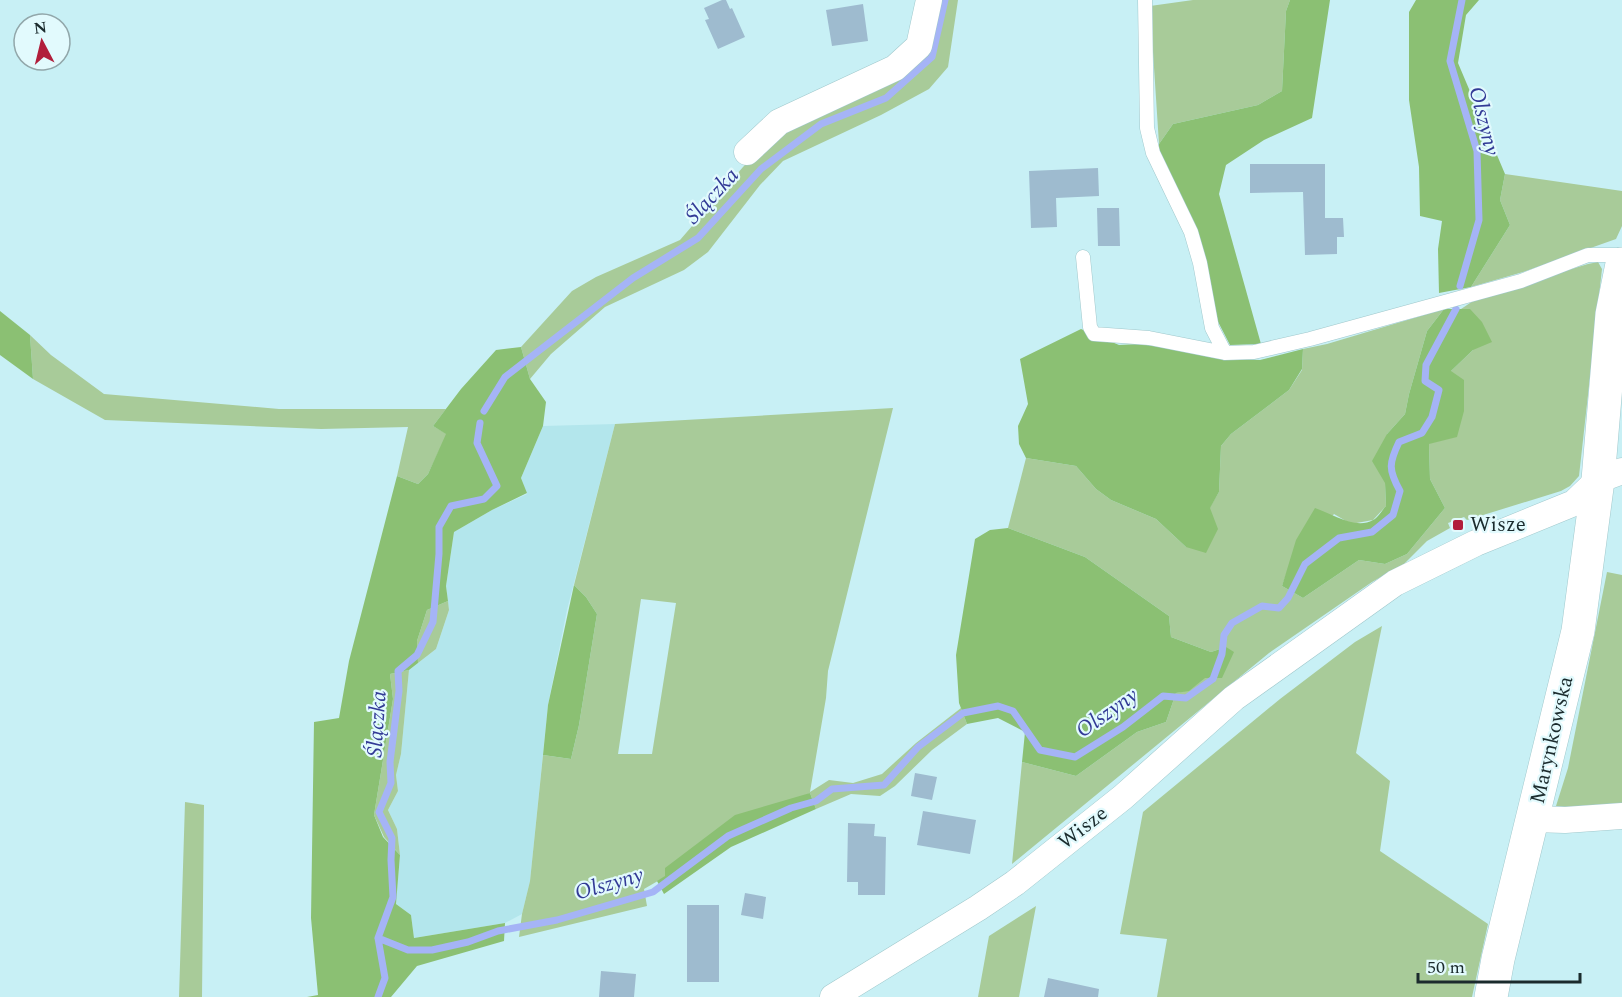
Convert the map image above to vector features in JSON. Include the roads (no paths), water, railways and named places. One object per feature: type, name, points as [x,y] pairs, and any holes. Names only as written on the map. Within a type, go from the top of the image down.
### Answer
[{"type":"street","points":[[747,152],[779,122],[895,68],[919,46],[929,0]]},
{"type":"street","name":"Marynkowska","points":[[1491,997],[1498,959],[1578,631],[1610,476],[1612,314],[1622,264]]},
{"type":"street","name":"Wisze","points":[[833,997],[968,915],[1015,883],[1124,797],[1234,698],[1395,583],[1476,543],[1574,503],[1610,476]]},
{"type":"street","points":[[1533,819],[1565,820],[1622,816]]},
{"type":"lane","points":[[1145,0],[1147,128],[1153,153],[1191,232],[1200,263],[1212,328],[1225,353]]},
{"type":"lane","points":[[1083,257],[1090,327],[1094,334],[1149,338],[1225,353],[1254,351],[1310,339],[1521,281],[1588,255],[1622,255]]},
{"type":"waterway","name":"Ślączka","points":[[484,411],[505,377],[633,278],[698,238],[761,169],[821,124],[886,98],[932,57],[945,0]]},
{"type":"waterway","name":"Olszyny","points":[[1460,286],[1479,220],[1477,151],[1450,61],[1462,0]]},
{"type":"waterway","name":"Olszyny","points":[[378,938],[408,950],[432,950],[468,942],[498,931],[557,920],[653,892],[728,836],[791,808],[816,801],[832,789],[884,785],[918,747],[963,713],[998,706],[1013,711],[1040,750],[1075,757],[1123,727],[1163,696],[1186,698],[1213,679],[1222,654],[1224,635],[1232,623],[1262,606],[1279,608],[1288,598],[1305,564],[1339,538],[1372,532],[1393,515],[1400,491],[1393,477],[1391,466],[1393,455],[1399,442],[1422,433],[1432,417],[1439,390],[1425,381],[1426,365],[1456,309]]},
{"type":"waterway","name":"Ślączka","points":[[378,997],[385,978],[378,938],[393,897],[392,838],[379,812],[391,783],[390,762],[399,691],[398,671],[417,655],[433,622],[439,527],[451,506],[484,499],[497,486],[477,443],[480,423]]},
{"type":"place","name":"Wisze","points":[[1458,525]]}]
